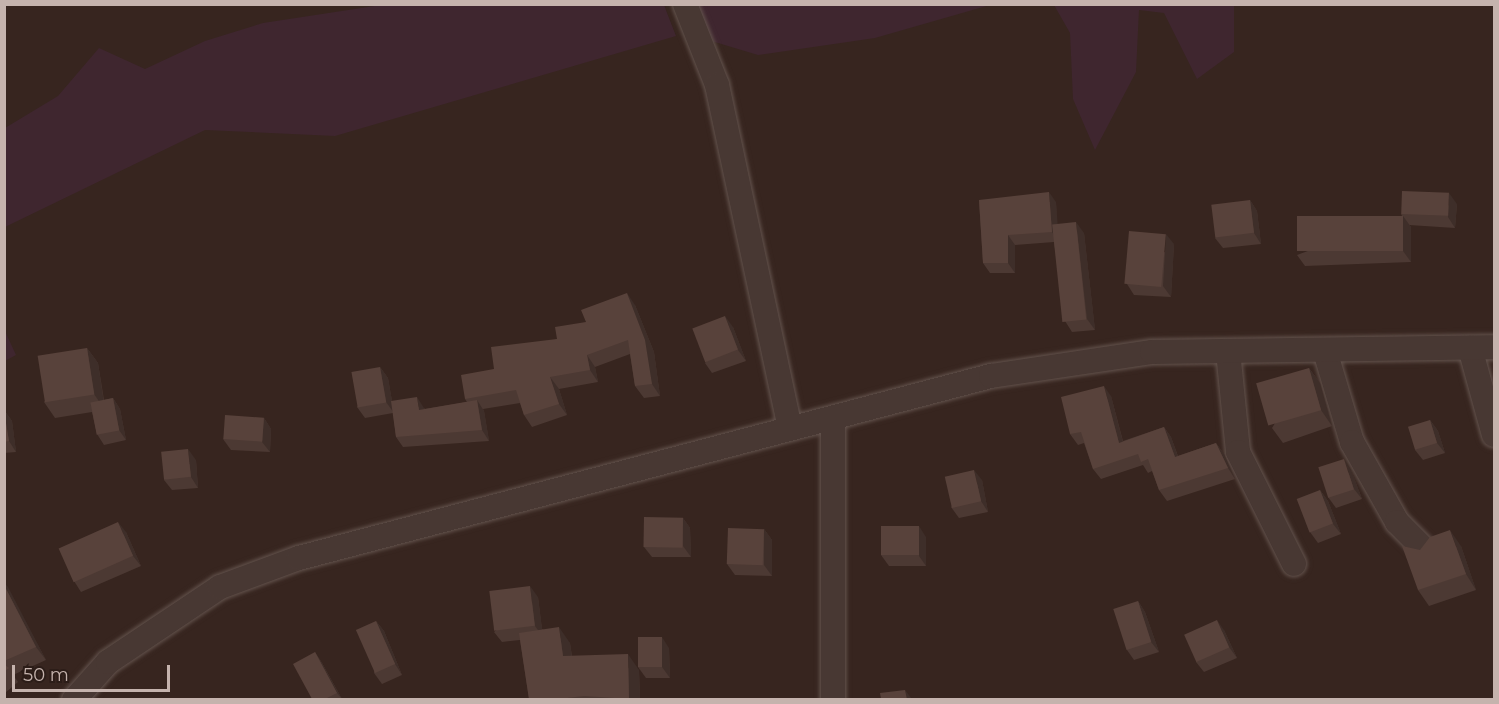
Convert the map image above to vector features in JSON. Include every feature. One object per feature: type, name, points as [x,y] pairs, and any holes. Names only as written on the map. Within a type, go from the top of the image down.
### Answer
[{"type":"street","points":[[685,4],[717,85],[790,427]]},
{"type":"street","points":[[74,699],[108,662],[220,588],[365,540],[790,427],[1075,360],[1228,351],[1494,347]]},
{"type":"street","points":[[1470,348],[1494,435]]},
{"type":"street","points":[[1228,351],[1238,453],[1294,564]]},
{"type":"street","points":[[1325,351],[1352,442],[1397,522],[1427,552]]},
{"type":"street","points":[[833,418],[833,699]]},
{"type":"shaded area","points":[[381,5],[664,5],[676,36],[335,136],[205,130],[5,227],[5,128],[58,96],[99,48],[145,69],[205,41],[263,23]]},
{"type":"shaded area","points":[[696,5],[990,5],[875,38],[758,55],[708,40]]},
{"type":"shaded area","points":[[1054,5],[1234,5],[1234,52],[1197,79],[1164,13],[1139,10],[1136,72],[1095,150],[1073,99],[1070,33]]},
{"type":"shaded area","points":[[5,331],[16,355],[4,361]]},
{"type":"building","points":[[1402,191],[1449,193],[1448,216],[1401,214]]},
{"type":"building","points":[[1049,192],[1052,232],[1008,235],[1008,263],[983,263],[979,200]]},
{"type":"building","points":[[1250,200],[1254,233],[1215,238],[1211,205]]},
{"type":"building","points":[[1297,216],[1403,216],[1403,251],[1297,251]]},
{"type":"building","points":[[1076,222],[1086,319],[1062,322],[1052,225]]},
{"type":"building","points":[[1129,231],[1166,234],[1161,287],[1124,284]]},
{"type":"building","points":[[627,293],[645,340],[652,384],[635,386],[628,340],[587,355],[590,370],[550,377],[559,404],[524,415],[516,390],[465,399],[461,375],[494,369],[491,347],[557,339],[555,327],[586,322],[581,310]]},
{"type":"building","points":[[725,316],[738,350],[705,362],[692,329]]},
{"type":"building","points":[[87,348],[94,394],[45,402],[38,356]]},
{"type":"building","points":[[380,367],[386,402],[358,407],[351,372]]},
{"type":"building","points":[[1309,368],[1321,410],[1268,425],[1256,383]]},
{"type":"building","points":[[1104,386],[1119,443],[1164,427],[1175,457],[1216,443],[1228,468],[1159,490],[1148,459],[1141,462],[1138,454],[1093,469],[1081,432],[1070,434],[1061,397]]},
{"type":"building","points":[[417,397],[419,410],[477,400],[482,430],[396,437],[391,401]]},
{"type":"building","points":[[113,398],[119,430],[97,435],[90,402]]},
{"type":"building","points":[[4,412],[9,441],[4,442]]},
{"type":"building","points":[[225,415],[264,418],[262,442],[223,439]]},
{"type":"building","points":[[1430,420],[1437,443],[1415,450],[1408,427]]},
{"type":"building","points":[[188,449],[191,477],[164,480],[161,452]]},
{"type":"building","points":[[1344,459],[1354,489],[1328,498],[1318,467]]},
{"type":"building","points":[[974,470],[981,501],[952,508],[945,477]]},
{"type":"building","points":[[1320,490],[1333,524],[1310,533],[1297,499]]},
{"type":"building","points":[[644,517],[683,518],[682,548],[643,547]]},
{"type":"building","points":[[118,522],[133,556],[74,582],[59,548]]},
{"type":"building","points":[[881,526],[919,526],[919,555],[881,555]]},
{"type":"building","points":[[728,528],[764,529],[763,565],[727,564]]},
{"type":"building","points":[[1450,530],[1466,574],[1418,590],[1402,546],[1420,550],[1430,537]]},
{"type":"building","points":[[4,585],[36,647],[4,661]]},
{"type":"building","points":[[530,586],[535,626],[494,631],[489,591]]},
{"type":"building","points":[[1138,601],[1151,642],[1127,650],[1113,609]]},
{"type":"building","points":[[1217,620],[1229,647],[1196,662],[1184,635]]},
{"type":"building","points":[[376,621],[395,664],[375,673],[356,630]]},
{"type":"building","points":[[559,627],[563,656],[628,654],[629,699],[584,696],[529,699],[519,633]]},
{"type":"building","points":[[638,637],[662,637],[662,667],[638,667]]},
{"type":"building","points":[[315,652],[337,693],[325,699],[312,699],[293,664]]},
{"type":"building","points":[[905,690],[907,699],[881,699],[880,693]]}]
